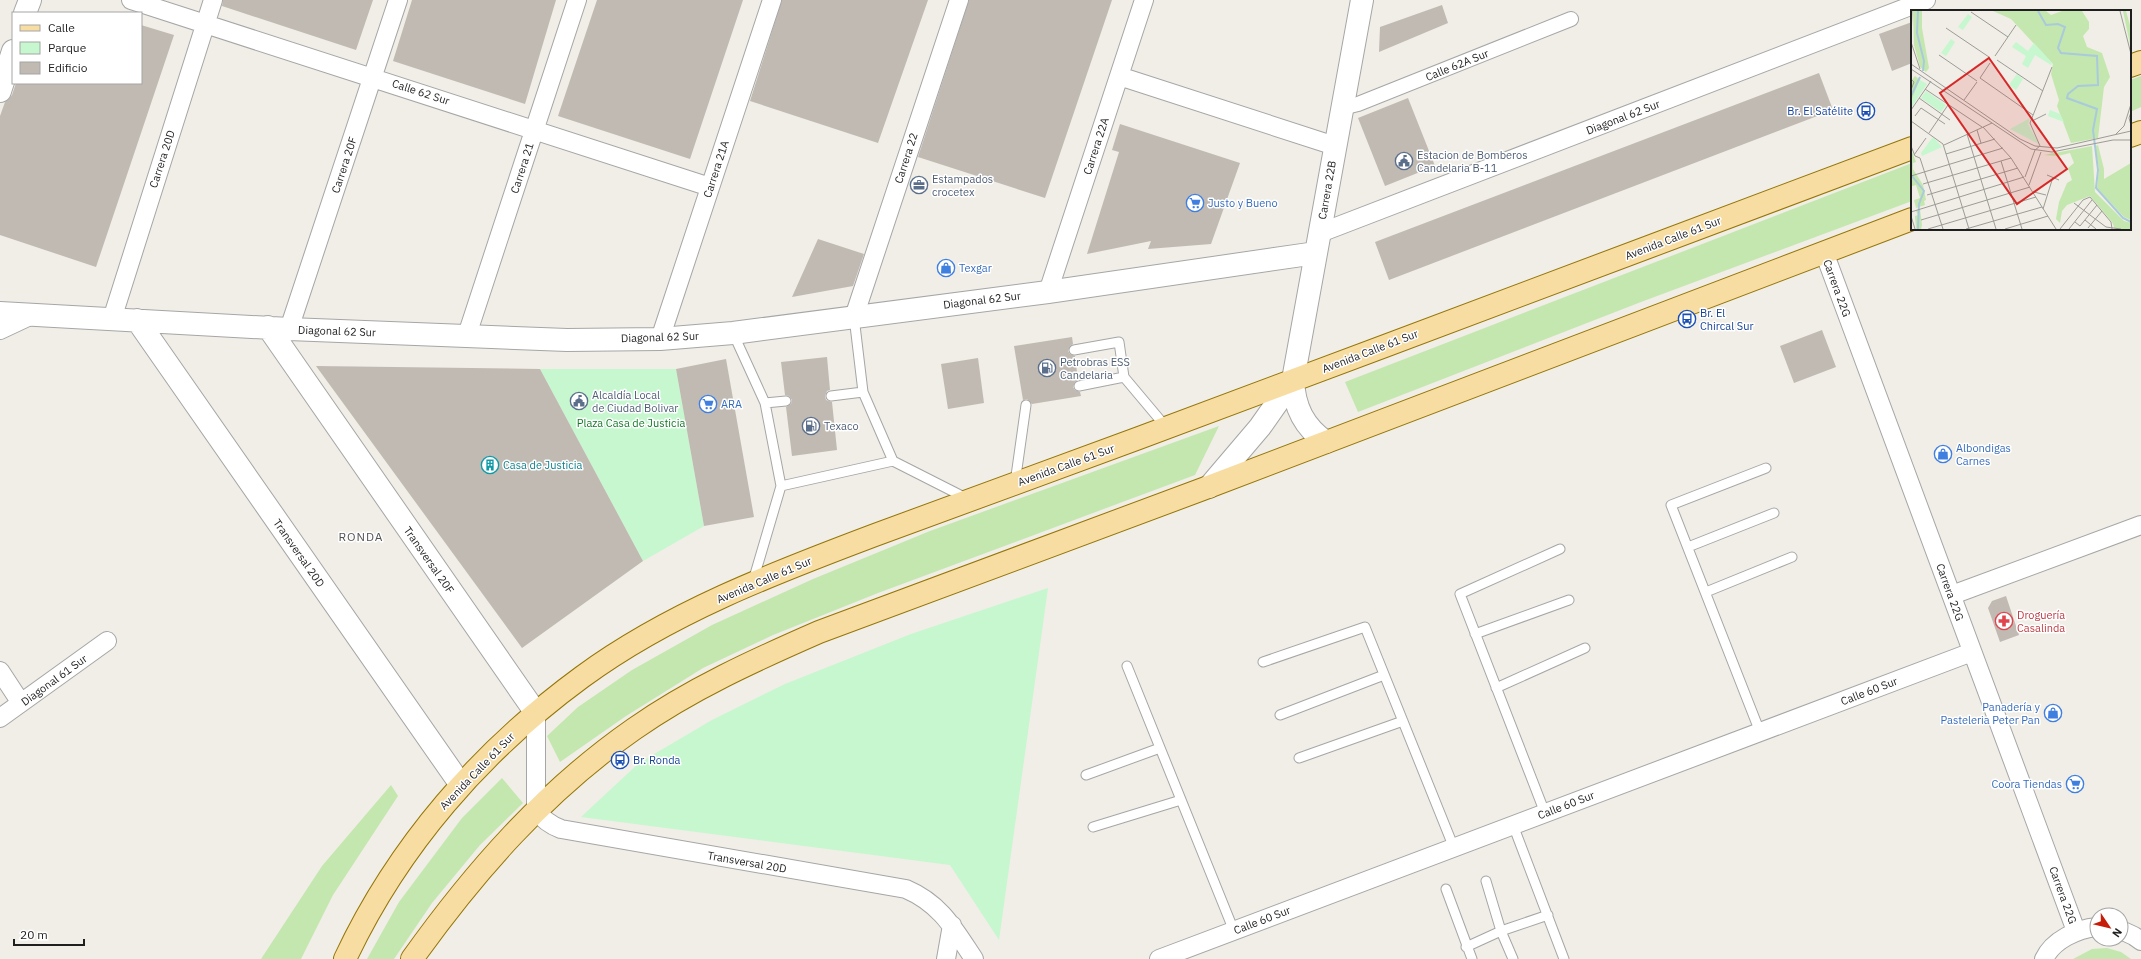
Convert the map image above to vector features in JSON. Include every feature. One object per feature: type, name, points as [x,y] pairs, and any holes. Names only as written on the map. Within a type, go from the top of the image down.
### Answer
[{"type":"main road","points":[[2131,66],[2141,62]]},
{"type":"main road","points":[[2131,136],[2141,132]]},
{"type":"main road","name":"Avenida Calle 61 Sur","points":[[345,959],[364,921],[408,851],[461,784],[497,747],[536,713],[584,676],[623,650],[694,611],[752,584],[827,553],[1167,428],[1911,148]]},
{"type":"main road","points":[[412,959],[461,892],[536,810],[598,756],[635,728],[698,691],[768,654],[848,621],[1209,487],[1911,219]]},
{"type":"street","points":[[26,12],[30,0]]},
{"type":"street","name":"Calle 62 Sur","points":[[131,0],[535,129],[710,187]]},
{"type":"street","name":"Carrera 20D","points":[[112,319],[213,0]]},
{"type":"street","name":"Carrera 20F","points":[[289,329],[398,0]]},
{"type":"street","name":"Carrera 21","points":[[467,335],[577,0]]},
{"type":"street","name":"Carrera 21A","points":[[660,339],[772,0]]},
{"type":"street","name":"Carrera 22","points":[[854,317],[959,0]]},
{"type":"street","name":"Carrera 22A","points":[[1048,292],[1144,0]]},
{"type":"street","name":"Carrera 22B","points":[[1326,442],[1305,424],[1294,394],[1293,380],[1362,0]]},
{"type":"street","name":"Diagonal 62 Sur","points":[[0,312],[289,329],[567,340],[660,339],[733,333],[1048,292],[1318,243],[1918,1]]},
{"type":"street","name":"Calle 62A Sur","points":[[1342,108],[1358,104],[1571,20]]},
{"type":"street","points":[[0,91],[12,54]]},
{"type":"street","points":[[1119,76],[1335,146]]},
{"type":"street","name":"Carrera 22G","points":[[1824,252],[2076,931]]},
{"type":"street","points":[[0,330],[33,314]]},
{"type":"street","name":"Transversal 20D","points":[[137,320],[461,784]]},
{"type":"street","name":"Transversal 20F","points":[[268,327],[536,713]]},
{"type":"street","name":"Carrera 22B","points":[[1209,487],[1260,427],[1293,380]]},
{"type":"street","points":[[1952,595],[2141,525]]},
{"type":"street","name":"Diagonal 61 Sur","points":[[0,718],[107,641]]},
{"type":"street","name":"Calle 60 Sur","points":[[1159,959],[1972,652]]},
{"type":"street","points":[[0,671],[21,703]]},
{"type":"street","points":[[536,713],[536,810]]},
{"type":"street","name":"Transversal 20D","points":[[536,810],[542,819],[561,829],[906,889],[933,904],[952,925]]},
{"type":"street","points":[[946,959],[952,925]]},
{"type":"street","points":[[952,925],[974,959]]},
{"type":"street","points":[[2044,959],[2059,941],[2076,931],[2089,929]]},
{"type":"street","points":[[2129,934],[2141,941]]},
{"type":"lane","points":[[854,317],[863,392],[893,461],[969,500]]},
{"type":"lane","points":[[733,333],[765,403],[781,486],[752,584]]},
{"type":"lane","points":[[1074,350],[1119,342],[1124,377],[1167,428]]},
{"type":"lane","points":[[1079,386],[1124,377]]},
{"type":"lane","points":[[831,396],[863,392]]},
{"type":"lane","points":[[765,403],[786,401]]},
{"type":"lane","points":[[1015,483],[1026,405]]},
{"type":"lane","points":[[781,486],[893,461]]},
{"type":"lane","points":[[1760,732],[1671,505],[1766,468]]},
{"type":"lane","points":[[1688,547],[1774,513]]},
{"type":"lane","points":[[1545,813],[1460,594],[1560,549]]},
{"type":"lane","points":[[1706,592],[1792,557]]},
{"type":"lane","points":[[1475,634],[1568,600]]},
{"type":"lane","points":[[1263,662],[1365,627],[1454,848]]},
{"type":"lane","points":[[1496,688],[1585,648]]},
{"type":"lane","points":[[1127,666],[1234,931]]},
{"type":"lane","points":[[1280,715],[1384,675]]},
{"type":"lane","points":[[1299,758],[1403,721]]},
{"type":"lane","points":[[1086,775],[1160,748]]},
{"type":"lane","points":[[1094,827],[1181,800]]},
{"type":"lane","points":[[1514,825],[1564,959]]},
{"type":"lane","points":[[1486,881],[1501,931],[1513,959]]},
{"type":"lane","points":[[1446,889],[1466,947],[1472,959]]},
{"type":"lane","points":[[1466,947],[1501,931],[1548,915]]},
{"type":"green space","points":[[2141,76],[2141,107],[2131,112],[2131,80]]},
{"type":"green space","points":[[1911,163],[1911,201],[1641,302],[1358,412],[1345,382]]},
{"type":"green space","name":"Plaza Casa de Justicia","points":[[540,369],[676,369],[704,526],[643,561]]},
{"type":"green space","points":[[1219,426],[1195,475],[878,593],[773,635],[703,668],[626,716],[560,762],[547,736],[578,707],[632,670],[712,625],[813,579],[930,531]]},
{"type":"green space","points":[[1048,588],[999,940],[950,865],[581,817],[639,763],[712,720],[785,684],[911,634]]},
{"type":"green space","points":[[502,778],[523,803],[480,845],[432,903],[394,959],[367,959],[399,902],[462,818]]},
{"type":"green space","points":[[391,785],[398,796],[333,895],[301,959],[261,959],[322,866]]},
{"type":"green space","points":[[2107,948],[2121,952],[2131,959],[2073,959],[2092,949]]},
{"type":"building","points":[[223,0],[373,0],[356,50],[222,6]]},
{"type":"building","points":[[412,0],[556,0],[525,104],[393,61]]},
{"type":"building","points":[[597,0],[743,0],[690,159],[558,116]]},
{"type":"building","points":[[782,0],[928,0],[878,143],[750,101]]},
{"type":"building","points":[[969,0],[1112,0],[1045,198],[918,157]]},
{"type":"building","points":[[1442,5],[1448,23],[1379,52],[1380,27]]},
{"type":"building","points":[[1911,22],[1911,63],[1892,71],[1879,34]]},
{"type":"building","points":[[142,25],[174,35],[96,267],[0,235],[0,116],[5,102],[12,95],[16,84],[142,84]]},
{"type":"building","points":[[1819,73],[1833,110],[1389,280],[1375,242]]},
{"type":"building","points":[[1408,98],[1435,166],[1385,186],[1358,118]]},
{"type":"building","points":[[1120,124],[1240,163],[1211,244],[1148,249],[1151,241],[1087,254],[1119,152],[1112,150]]},
{"type":"building","points":[[818,239],[864,254],[853,286],[792,297]]},
{"type":"building","points":[[1822,330],[1836,367],[1794,383],[1780,346]]},
{"type":"building","name":"Petrobras ESS Candelaria","points":[[1072,337],[1073,344],[1070,346],[1068,351],[1070,354],[1075,356],[1078,380],[1075,382],[1073,387],[1075,390],[1080,392],[1081,396],[1032,404],[1027,399],[1023,400],[1014,346]]},
{"type":"building","name":"Texaco","points":[[827,357],[830,390],[827,391],[825,396],[826,400],[832,402],[837,450],[792,456],[786,407],[791,404],[792,400],[789,396],[785,395],[781,362]]},
{"type":"building","points":[[978,358],[984,403],[948,409],[941,364]]},
{"type":"building","points":[[726,359],[754,517],[704,526],[676,369]]},
{"type":"building","name":"Casa de Justicia","points":[[316,366],[540,369],[643,561],[522,648]]},
{"type":"building","name":"Droguería Casalinda","points":[[2006,596],[2019,635],[2000,642],[1988,608],[1992,601]]},
{"type":"place","name":"Br. El Satélite","points":[[1866,111]]},
{"type":"place","name":"Estacion de Bomberos Candelaria B-11","points":[[1404,161]]},
{"type":"place","name":"Estampados crocetex","points":[[919,185]]},
{"type":"place","name":"Justo y Bueno","points":[[1195,203]]},
{"type":"place","name":"Texgar","points":[[946,268]]},
{"type":"place","name":"Br. El Chircal Sur","points":[[1687,319]]},
{"type":"place","name":"Petrobras ESS Candelaria","points":[[1047,368]]},
{"type":"place","name":"Alcaldía Local de Ciudad Bolivar","points":[[579,401]]},
{"type":"place","name":"ARA","points":[[708,404]]},
{"type":"place","name":"Texaco","points":[[811,426]]},
{"type":"place","name":"Albondigas Carnes","points":[[1943,454]]},
{"type":"place","name":"Casa de Justicia","points":[[490,465]]},
{"type":"place","name":"Droguería Casalinda","points":[[2004,621]]},
{"type":"place","name":"Panadería y Pasteleria Peter Pan","points":[[2053,713]]},
{"type":"place","name":"Br. Ronda","points":[[620,760]]},
{"type":"place","name":"Coora Tiendas","points":[[2075,784]]},
{"type":"district","name":"RONDA","points":[[361,537]]}]
